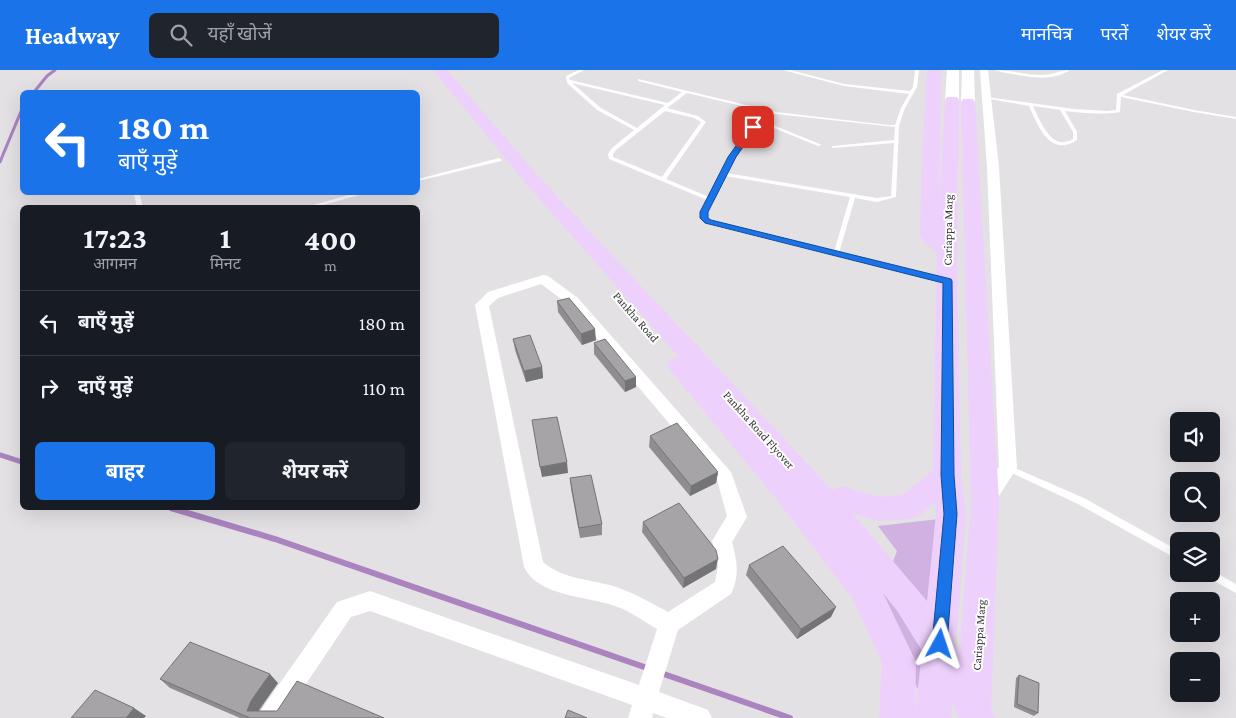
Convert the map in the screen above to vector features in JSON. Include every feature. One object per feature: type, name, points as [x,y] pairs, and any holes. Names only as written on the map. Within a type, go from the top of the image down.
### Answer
[{"type":"main road","name":"Pankha Road","points":[[424,70],[508,160],[788,492],[864,589],[899,662],[897,718]]},
{"type":"main road","name":"Pankha Road","points":[[440,70],[508,160]]},
{"type":"main road","points":[[934,70],[930,159],[930,235],[932,240],[947,250]]},
{"type":"main road","points":[[953,70],[969,100]]},
{"type":"main road","points":[[968,70],[969,100]]},
{"type":"main road","name":"Cariappa Marg","points":[[933,718],[951,514],[947,475],[947,250],[969,100]]},
{"type":"main road","name":"Cariappa Marg","points":[[969,100],[985,501],[975,718]]},
{"type":"main road","name":"Pankha Road Flyover","points":[[508,160],[534,181],[809,484],[909,601],[963,685],[975,718]]},
{"type":"main road","points":[[508,160],[543,176],[876,536],[886,555],[875,571],[864,573],[846,566]]},
{"type":"main road","points":[[842,498],[878,509],[909,507],[947,475]]},
{"type":"street","points":[[984,70],[969,100],[993,166],[1008,468],[985,501]]},
{"type":"street","points":[[643,709],[669,624],[724,587],[728,567],[722,541],[737,517],[724,477],[573,301],[543,279],[493,295],[482,305],[534,568],[542,576],[555,582],[618,597],[669,624]]},
{"type":"street","points":[[269,718],[344,609],[370,602],[643,709],[700,718]]},
{"type":"lane","points":[[567,81],[567,77],[582,70]]},
{"type":"lane","points":[[786,70],[844,85],[912,93]]},
{"type":"lane","points":[[813,77],[817,70]]},
{"type":"lane","points":[[723,174],[877,200],[893,197],[897,126],[903,108],[912,93],[917,70]]},
{"type":"lane","points":[[996,70],[1049,77],[1060,75],[1068,70]]},
{"type":"lane","points":[[1119,95],[1166,70]]},
{"type":"lane","points":[[639,80],[766,110],[823,119],[897,126]]},
{"type":"lane","points":[[567,81],[666,107],[696,116],[704,122],[663,180]]},
{"type":"lane","points":[[567,81],[599,109],[637,130]]},
{"type":"lane","points":[[686,92],[637,130],[610,154],[611,158],[710,200]]},
{"type":"lane","points":[[969,100],[1113,112],[1118,110],[1119,95]]},
{"type":"lane","points":[[1119,95],[1236,118]]},
{"type":"lane","points":[[1030,104],[1044,132],[1050,139],[1060,144],[1071,143],[1075,140],[1075,132],[1060,108]]},
{"type":"lane","points":[[766,110],[743,140],[723,174],[704,212],[704,218],[708,222],[947,281]]},
{"type":"lane","points":[[758,120],[820,145]]},
{"type":"lane","points":[[833,147],[896,141]]},
{"type":"lane","points":[[420,180],[508,160]]},
{"type":"lane","points":[[137,195],[139,205]]},
{"type":"lane","points":[[317,205],[356,195]]},
{"type":"lane","points":[[836,254],[853,196]]},
{"type":"lane","points":[[1008,468],[1081,501],[1170,551]]},
{"type":"lane","points":[[1220,580],[1236,589]]},
{"type":"shaded area","points":[[939,519],[923,700],[867,580],[885,583],[897,551],[878,526]]},
{"type":"building","points":[[569,298],[595,329],[581,334],[557,301]]},
{"type":"building","points":[[530,335],[542,367],[524,371],[513,339]]},
{"type":"building","points":[[605,339],[636,377],[625,381],[594,343]]},
{"type":"building","points":[[557,417],[567,462],[540,467],[532,420]]},
{"type":"building","points":[[677,423],[718,472],[691,486],[650,436]]},
{"type":"building","points":[[591,475],[602,524],[579,528],[570,478]]},
{"type":"building","points":[[679,503],[716,550],[718,559],[684,578],[643,522]]},
{"type":"building","points":[[783,546],[836,607],[801,629],[749,565]]},
{"type":"building","points":[[190,642],[270,674],[251,701],[247,711],[277,711],[297,681],[384,718],[250,718],[160,679]]},
{"type":"building","points":[[1019,675],[1039,683],[1038,713],[1017,704]]},
{"type":"building","points":[[95,690],[134,708],[126,718],[71,718]]},
{"type":"building","points":[[568,710],[587,718],[565,718]]},
{"type":"waterway","points":[[36,90],[47,76],[55,70]]},
{"type":"waterway","points":[[0,162],[20,114]]},
{"type":"waterway","points":[[0,455],[20,461]]},
{"type":"waterway","points":[[178,510],[275,539],[650,669]]},
{"type":"waterway","points":[[658,672],[790,718]]},
{"type":"route","points":[[753,127],[732,157],[704,212],[704,218],[708,222],[947,281],[947,475],[951,514],[940,644]]}]
